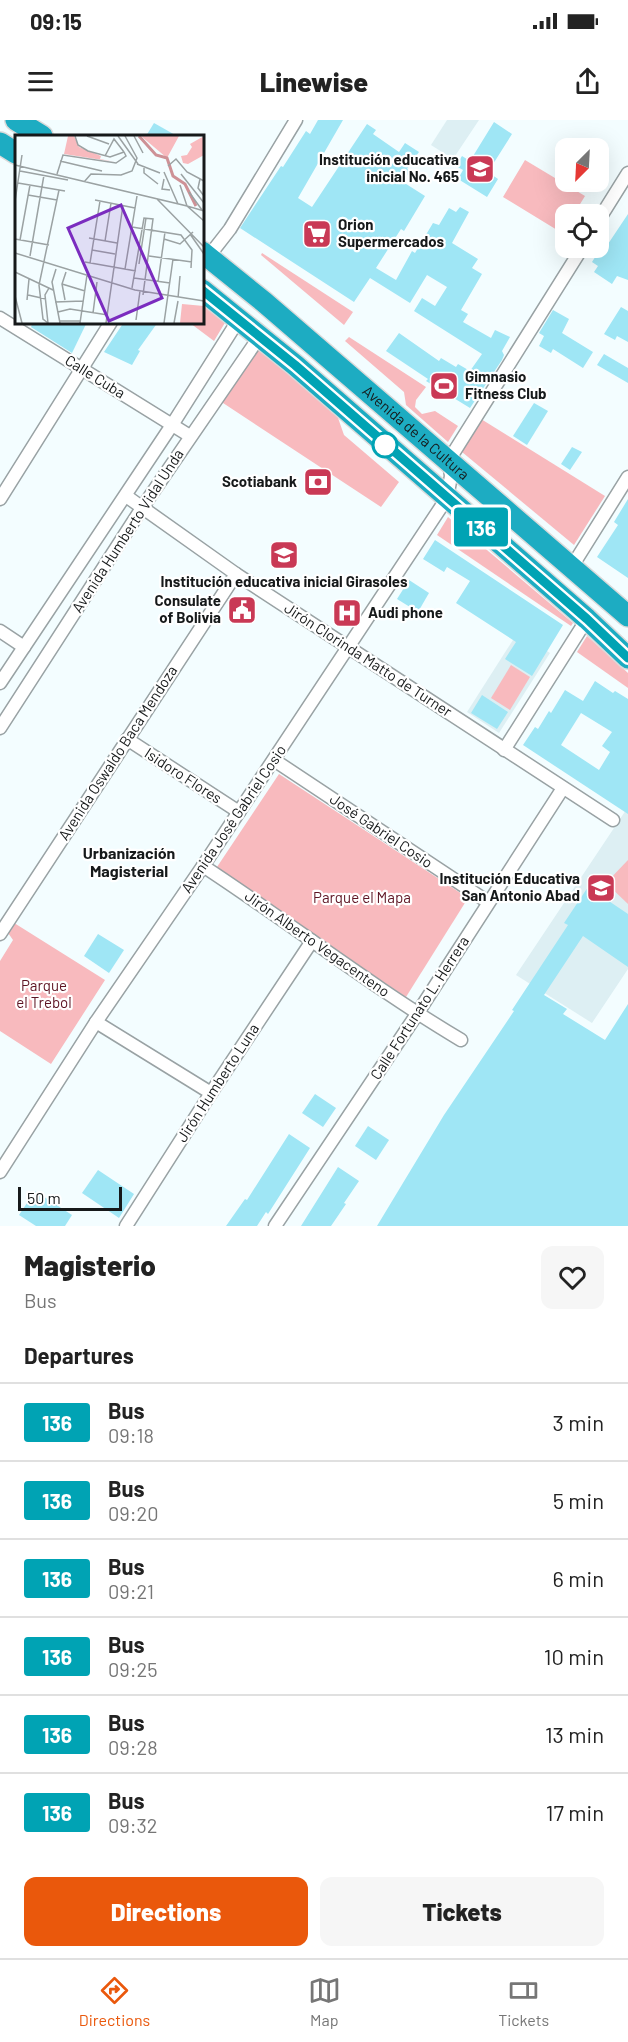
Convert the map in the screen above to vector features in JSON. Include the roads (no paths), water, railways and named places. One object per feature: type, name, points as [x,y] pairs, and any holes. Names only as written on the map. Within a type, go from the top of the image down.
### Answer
[{"type":"highway","points":[[16,120],[40,135]]},
{"type":"highway","points":[[0,143],[15,152]]},
{"type":"highway","name":"Avenida de la Cultura","points":[[204,258],[449,460],[628,616]]},
{"type":"highway","name":"Avenida de la Cultura","points":[[204,292],[260,336],[587,619],[628,658]]},
{"type":"street","points":[[204,258],[230,229],[296,120]]},
{"type":"street","points":[[609,208],[624,190],[628,173]]},
{"type":"street","points":[[449,460],[576,258]]},
{"type":"street","name":"Calle Cuba","points":[[0,318],[190,436]]},
{"type":"street","name":"Avenida Humberto Vidal Unda","points":[[0,682],[126,496],[239,319]]},
{"type":"street","points":[[0,499],[110,324]]},
{"type":"street","name":"Avenida Humberto Vidal Unda","points":[[0,728],[142,508],[260,336]]},
{"type":"street","name":"Avenida José Gabriel Cosio","points":[[0,1172],[96,1022],[203,866],[447,498],[451,476],[449,460]]},
{"type":"street","points":[[571,568],[628,477]]},
{"type":"street","name":"Jirón Clorinda Matto de Turner","points":[[126,496],[236,574],[613,820]]},
{"type":"street","name":"Avenida Oswaldo Baca Mendoza","points":[[0,934],[236,574]]},
{"type":"street","points":[[504,750],[587,619]]},
{"type":"street","points":[[0,631],[24,647]]},
{"type":"street","name":"Isidoro Flores","points":[[127,739],[239,812]]},
{"type":"street","name":"José Gabriel Cosio","points":[[274,760],[488,902]]},
{"type":"street","name":"Calle Fortunato L. Herrera","points":[[275,1226],[417,1014],[563,788]]},
{"type":"street","name":"Jirón Alberto Vegacenteno","points":[[203,866],[417,1014],[461,1041]]},
{"type":"street","name":"Jirón Humberto Luna","points":[[126,1226],[312,941]]},
{"type":"street","points":[[96,1022],[211,1093]]},
{"type":"place","name":"Institución educativa inicial No. 465","points":[[480,169]]},
{"type":"place","name":"Orion Supermercados","points":[[317,234]]},
{"type":"place","name":"Gimnasio Fitness Club","points":[[444,386]]},
{"type":"place","name":"Scotiabank","points":[[318,482]]},
{"type":"place","name":"Institución educativa inicial Girasoles","points":[[284,555]]},
{"type":"place","name":"Consulate of Bolivia","points":[[242,610]]},
{"type":"place","name":"Audi phone","points":[[347,613]]},
{"type":"place","name":"Institución Educativa San Antonio Abad","points":[[601,888]]},
{"type":"district","name":"Urbanización Magisterial","points":[[129,862]]},
{"type":"park label","name":"Parque el Mapa","points":[[362,898]]},
{"type":"park label","name":"Parque el Trebol","points":[[44,994]]}]
